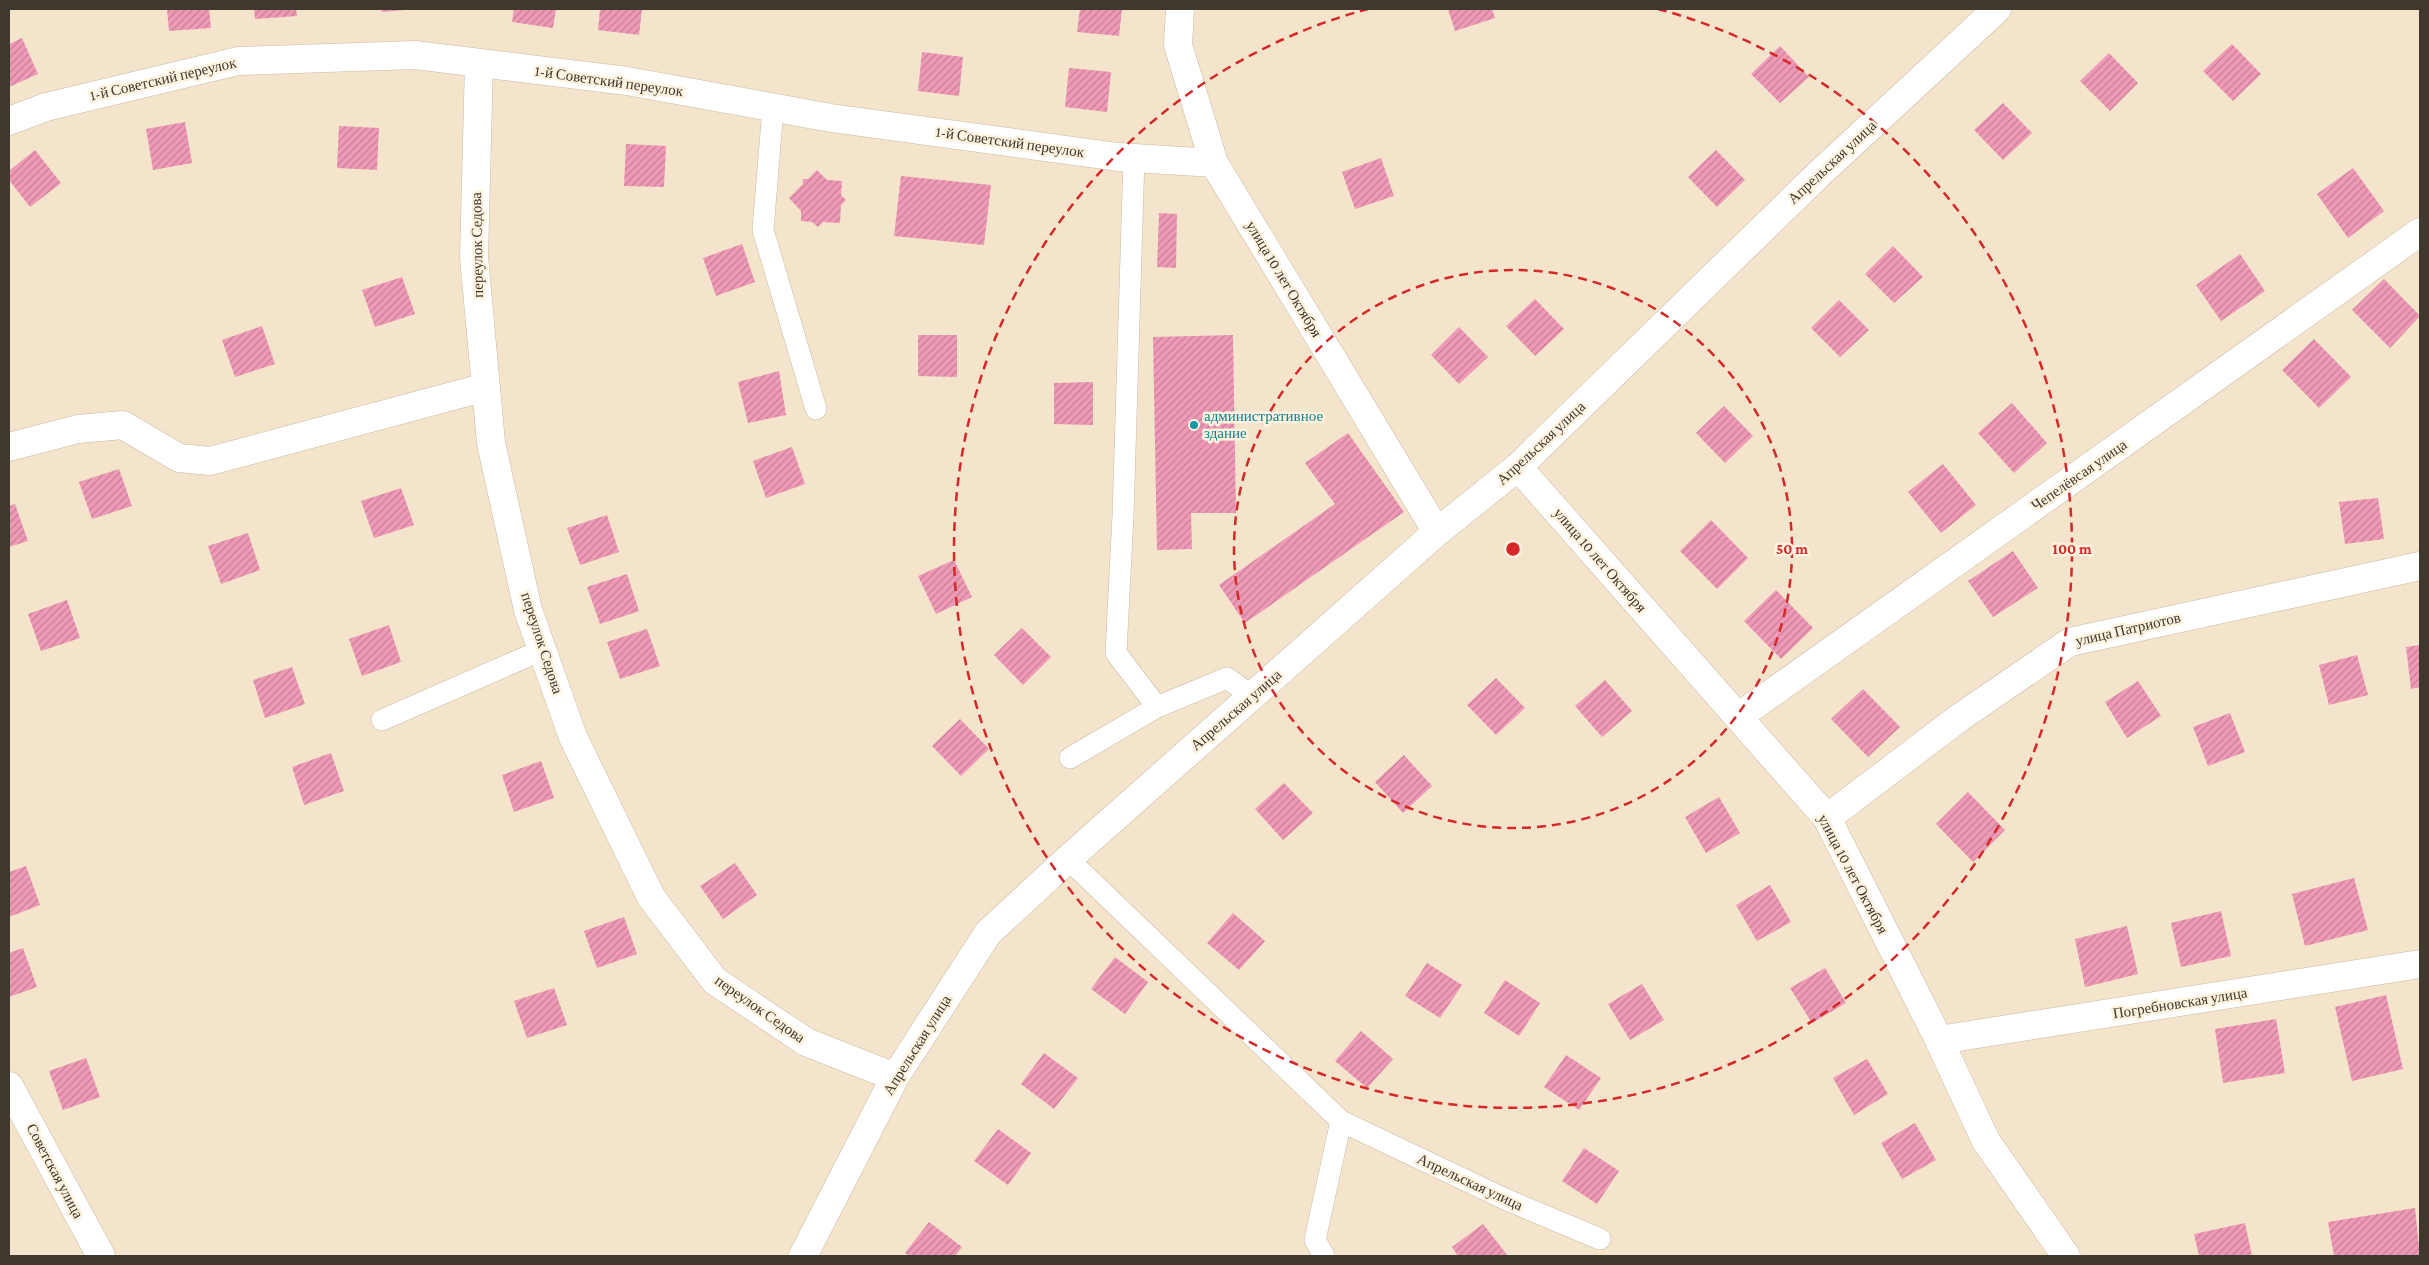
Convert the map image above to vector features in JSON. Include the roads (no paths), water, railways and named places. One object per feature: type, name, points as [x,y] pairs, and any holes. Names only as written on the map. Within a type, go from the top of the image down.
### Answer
[{"type":"street","name":"улица 10 лет Октября","points":[[1180,9],[1178,45],[1214,164],[1438,532]]},
{"type":"street","name":"Апрельская улица","points":[[802,1256],[895,1077],[988,933],[1068,859],[1438,532],[1518,466],[1820,173],[1997,9]]},
{"type":"street","name":"1-й Советский переулок","points":[[9,121],[46,107],[238,61],[415,55],[627,81],[831,118],[1134,158],[1214,164]]},
{"type":"street","name":"переулок Седова","points":[[479,63],[474,257],[491,443],[528,610],[573,737],[651,897],[716,981],[806,1042],[895,1077]]},
{"type":"street","name":"Чепелёвсая улица","points":[[1738,717],[2420,232]]},
{"type":"street","points":[[9,447],[78,429],[123,425],[179,458],[210,461],[486,387]]},
{"type":"street","name":"улица 10 лет Октября","points":[[1518,466],[1827,818],[1939,1040],[1986,1142],[2066,1256]]},
{"type":"street","name":"улица Патриотов","points":[[1827,818],[1958,718],[2070,642],[2420,566]]},
{"type":"street","name":"Погребновская улица","points":[[1939,1040],[2420,964]]},
{"type":"street","name":"Советская улица","points":[[9,1086],[101,1256]]},
{"type":"lane","points":[[773,108],[763,230],[816,409]]},
{"type":"lane","points":[[1134,158],[1123,515],[1116,653],[1157,707]]},
{"type":"lane","points":[[382,720],[542,650]]},
{"type":"lane","points":[[1070,758],[1157,707],[1227,678],[1252,696]]},
{"type":"lane","name":"Апрельская улица","points":[[1068,859],[1341,1121],[1507,1200],[1600,1239]]},
{"type":"lane","points":[[1324,1256],[1314,1240],[1341,1121]]},
{"type":"place","name":"административное здание","points":[[1194,425]]}]
